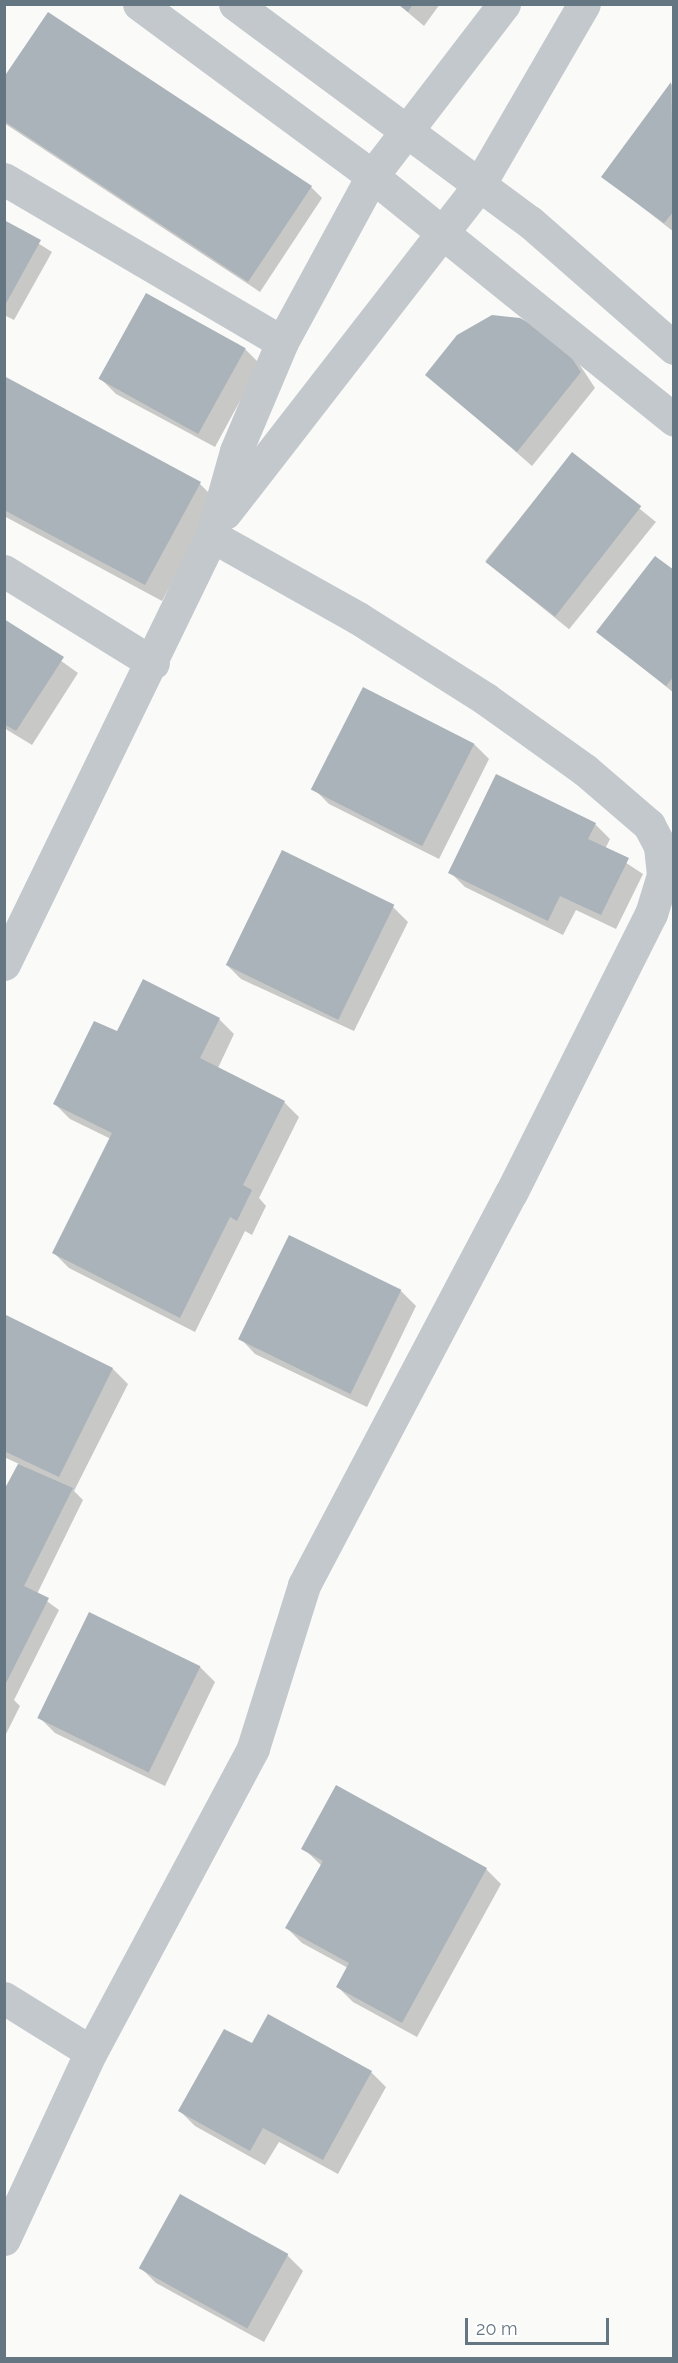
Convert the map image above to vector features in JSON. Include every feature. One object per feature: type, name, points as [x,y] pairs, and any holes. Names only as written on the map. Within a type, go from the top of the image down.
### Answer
[{"type":"street","points":[[139,4],[372,176],[674,420]]},
{"type":"street","points":[[235,4],[408,130],[479,185],[674,348]]},
{"type":"street","points":[[4,964],[153,663],[216,528],[236,452],[282,342],[372,176],[504,4]]},
{"type":"street","points":[[216,528],[440,230],[479,185],[584,4]]},
{"type":"street","points":[[4,179],[282,342]]},
{"type":"street","points":[[4,2239],[91,2052],[253,1748],[304,1585],[511,1193],[651,914],[663,875],[660,846],[649,825],[585,770],[486,699],[216,528]]},
{"type":"street","points":[[4,570],[153,663]]},
{"type":"street","points":[[4,1998],[91,2052]]},
{"type":"building","points":[[398,4],[413,4],[408,12]]},
{"type":"building","points":[[48,12],[312,186],[248,282],[4,121],[4,77]]},
{"type":"building","points":[[671,82],[674,211],[664,223],[601,177]]},
{"type":"building","points":[[4,220],[41,240],[4,307]]},
{"type":"building","points":[[146,293],[246,348],[198,434],[98,379]]},
{"type":"building","points":[[492,315],[520,318],[559,339],[581,372],[517,452],[425,375],[457,335]]},
{"type":"building","points":[[4,376],[201,482],[145,585],[4,510]]},
{"type":"building","points":[[572,452],[641,506],[555,616],[486,562]]},
{"type":"building","points":[[655,556],[674,570],[674,676],[666,686],[596,632]]},
{"type":"building","points":[[4,619],[64,657],[16,731],[4,724]]},
{"type":"building","points":[[363,687],[474,744],[422,846],[311,789]]},
{"type":"building","points":[[496,774],[596,823],[588,839],[629,858],[601,915],[560,896],[548,921],[448,873]]},
{"type":"building","points":[[282,850],[394,905],[338,1020],[226,965]]},
{"type":"building","points":[[143,979],[220,1018],[200,1058],[285,1101],[243,1185],[252,1190],[237,1221],[230,1217],[180,1318],[52,1253],[112,1133],[53,1104],[94,1021],[117,1031]]},
{"type":"building","points":[[289,1235],[401,1290],[350,1394],[238,1339]]},
{"type":"building","points":[[4,1314],[113,1368],[59,1477],[4,1451]]},
{"type":"building","points":[[18,1464],[73,1488],[24,1586],[49,1598],[4,1687],[4,1490]]},
{"type":"building","points":[[89,1612],[200,1666],[149,1772],[37,1718]]},
{"type":"building","points":[[336,1785],[487,1868],[402,2023],[336,1987],[349,1963],[285,1928],[323,1861],[301,1849]]},
{"type":"building","points":[[268,2014],[372,2071],[323,2160],[263,2128],[250,2151],[178,2111],[224,2029],[252,2043]]},
{"type":"building","points":[[180,2194],[288,2254],[247,2328],[139,2268]]}]
